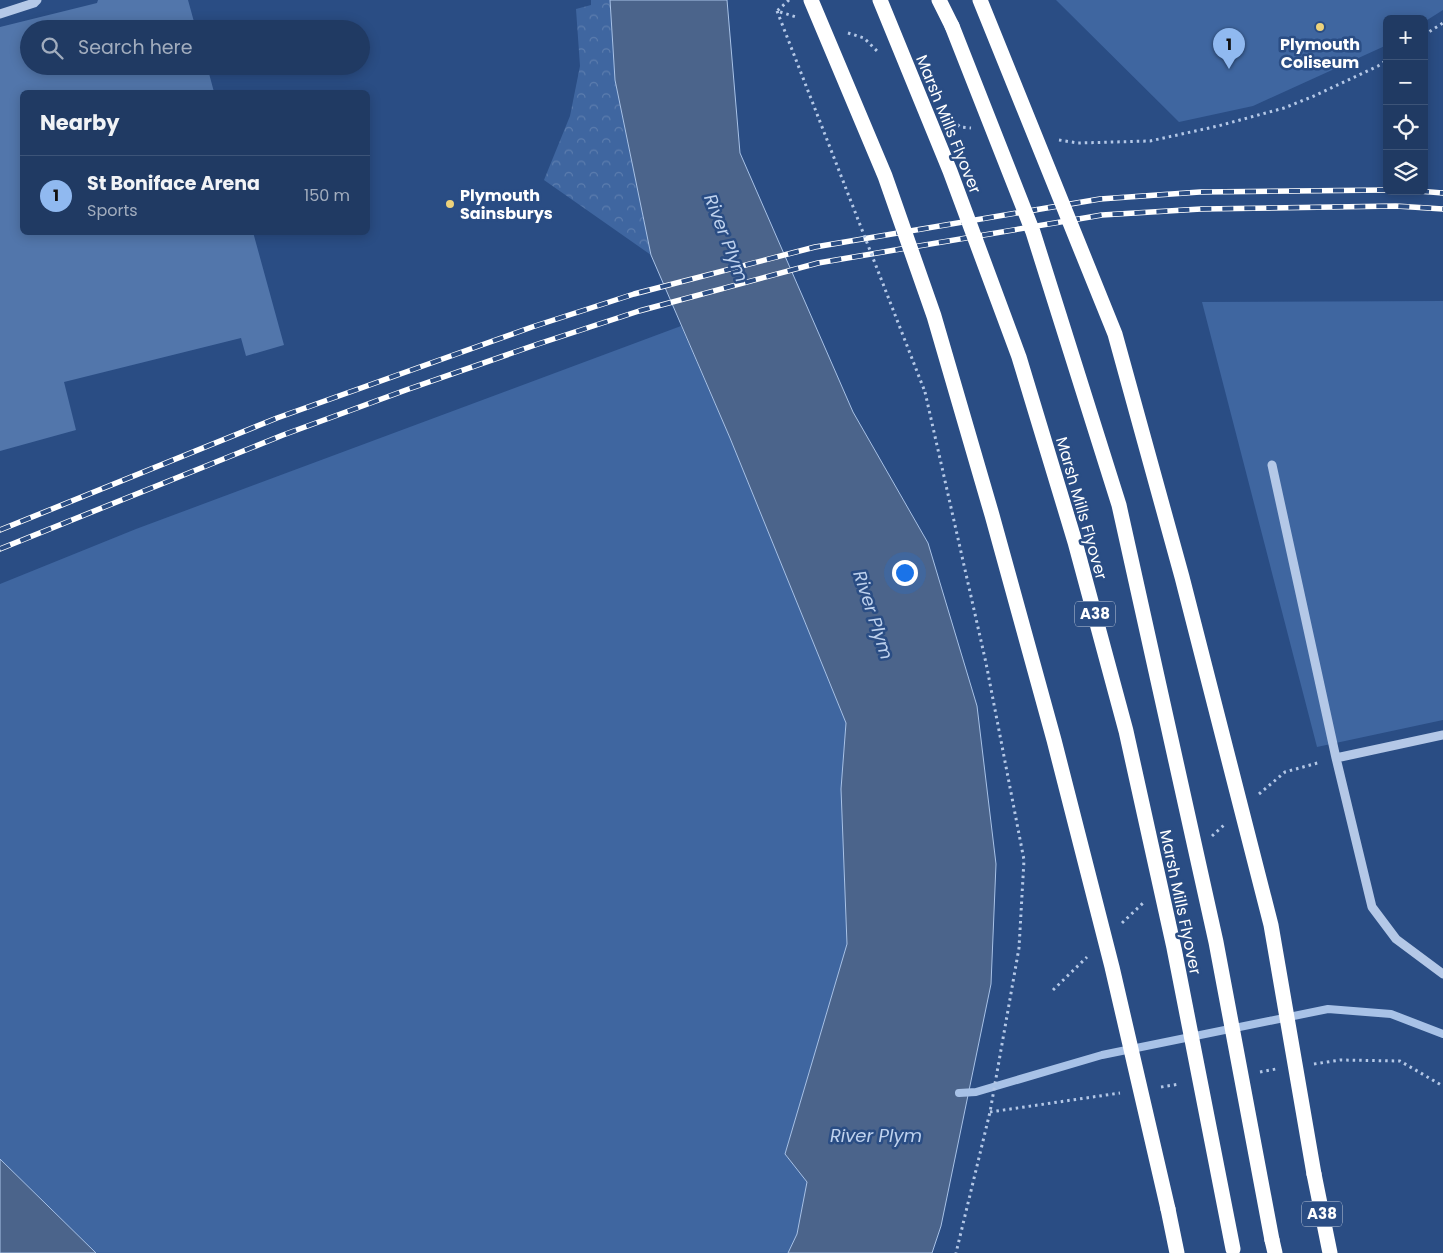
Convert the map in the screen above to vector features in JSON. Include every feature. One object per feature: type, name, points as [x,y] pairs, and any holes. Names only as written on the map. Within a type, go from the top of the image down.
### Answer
[{"type":"highway","points":[[811,0],[885,176],[934,316],[992,515],[1054,740],[1112,967],[1177,1253]]},
{"type":"highway","name":"Marsh Mills Flyover","points":[[880,0],[950,171],[1012,339],[1075,542],[1130,750],[1174,948],[1234,1251]]},
{"type":"highway","name":"Marsh Mills Flyover","points":[[939,0],[952,26],[1033,232],[1119,505],[1216,942],[1274,1246]]},
{"type":"highway","name":"A38","points":[[980,0],[1115,334],[1182,578],[1271,925],[1314,1174],[1330,1253]]},
{"type":"lane","points":[[0,14],[34,3],[37,0]]},
{"type":"lane","points":[[1272,465],[1336,758],[1372,907],[1396,938],[1443,974]]},
{"type":"lane","points":[[1336,758],[1443,735]]},
{"type":"path","points":[[777,11],[789,0]]},
{"type":"path","points":[[777,11],[803,19]]},
{"type":"path","points":[[777,11],[925,392],[986,663],[1024,860],[1019,948],[991,1105],[956,1253]]},
{"type":"path","points":[[1428,32],[1443,23]]},
{"type":"path","points":[[846,33],[864,38],[884,57]]},
{"type":"path","points":[[1058,140],[1078,143],[1150,141],[1218,126],[1284,108],[1314,96],[1383,63]]},
{"type":"path","points":[[946,114],[960,127],[980,130]]},
{"type":"green space","points":[[591,0],[610,0],[615,80],[651,255],[544,180],[570,116],[580,66],[576,9],[591,5]]},
{"type":"green space","points":[[1056,0],[1443,0],[1443,10],[1428,19],[1428,15],[1383,15],[1383,47],[1253,106],[1179,122]]},
{"type":"green space","points":[[1443,301],[1443,720],[1317,747],[1202,302]]},
{"type":"green space","points":[[681,326],[730,438],[846,723],[841,789],[847,944],[785,1154],[807,1182],[797,1234],[788,1253],[96,1253],[0,1159],[0,584],[136,529]]},
{"type":"water","name":"River Plym","points":[[610,0],[727,0],[740,153],[853,412],[928,543],[977,706],[996,864],[991,984],[941,1226],[932,1253],[788,1253],[797,1234],[807,1182],[785,1154],[847,944],[841,789],[846,723],[730,438],[651,255],[615,80]]},
{"type":"water","points":[[0,1159],[96,1253],[0,1253]]},
{"type":"building","points":[[98,0],[188,0],[194,20],[28,20],[97,3]]},
{"type":"building","points":[[20,22],[20,75],[209,75],[213,90],[20,90],[20,235],[254,235],[284,345],[246,356],[241,338],[64,382],[76,430],[0,451],[0,27]]},
{"type":"waterway","points":[[959,1093],[976,1092],[1102,1055],[1328,1009],[1391,1014],[1443,1034]]},
{"type":"railway","points":[[0,530],[277,418],[532,327],[634,294],[815,247],[1100,199],[1200,192],[1383,190]]},
{"type":"railway","points":[[1428,192],[1443,193]]},
{"type":"railway","points":[[0,549],[283,435],[406,390],[639,311],[818,263],[1102,215],[1201,209],[1396,206],[1443,209]]},
{"type":"place","name":"Plymouth Coliseum","points":[[1320,27]]},
{"type":"place","name":"St Boniface Arena","points":[[1229,69]]},
{"type":"place","name":"Plymouth Sainsburys","points":[[450,204]]}]
